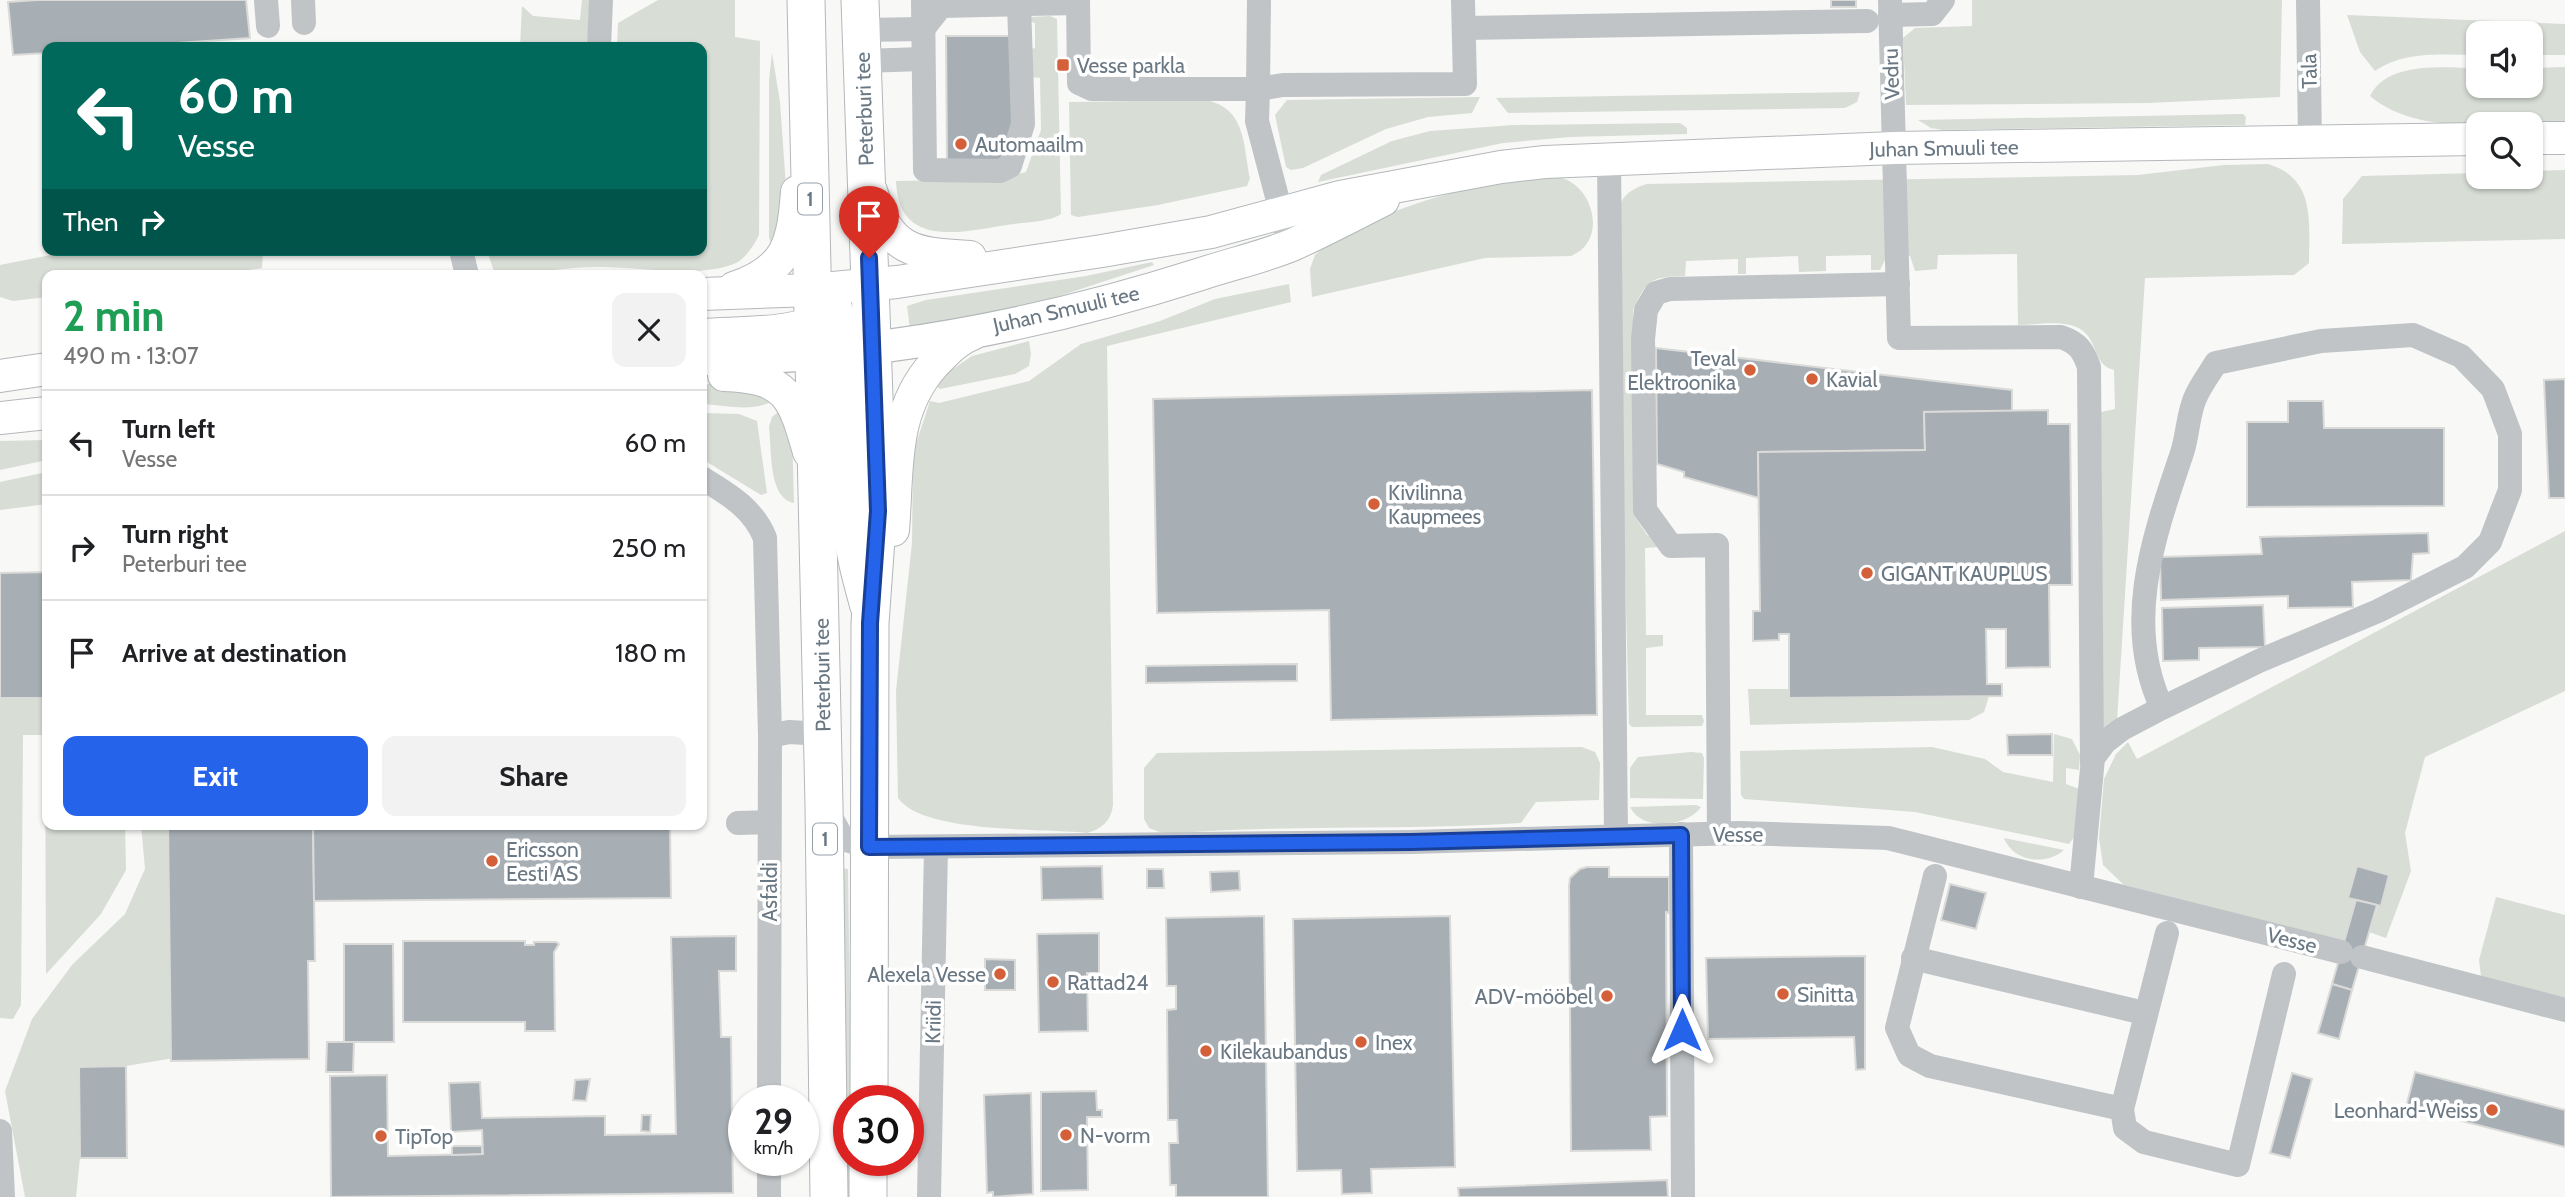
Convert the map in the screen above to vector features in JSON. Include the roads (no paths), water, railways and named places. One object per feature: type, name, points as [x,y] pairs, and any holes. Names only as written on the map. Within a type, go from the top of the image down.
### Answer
[{"type":"highway","name":"Peterburi tee","points":[[806,0],[807,109],[832,330],[878,511],[870,623],[869,1085]]},
{"type":"highway","name":"Peterburi tee","points":[[829,1197],[817,481],[832,330],[870,284],[861,30]]},
{"type":"highway","points":[[868,1197],[869,1176]]},
{"type":"main road","points":[[711,294],[759,279],[770,271],[789,246],[796,214],[807,109]]},
{"type":"main road","points":[[2543,138],[2565,138]]},
{"type":"main road","name":"Juhan Smuuli tee","points":[[707,359],[771,359],[832,330],[870,284],[1211,232],[1340,197],[1412,186],[1501,167],[1609,159],[1894,148],[2466,139]]},
{"type":"main road","points":[[866,174],[879,218],[906,248],[931,256],[1034,260]]},
{"type":"main road","name":"Juhan Smuuli tee","points":[[711,294],[832,330],[992,327],[1161,287],[1290,246],[1412,186]]},
{"type":"main road","points":[[870,623],[892,546],[899,434],[908,401],[929,370],[959,339],[992,327]]},
{"type":"main road","points":[[707,335],[832,330]]},
{"type":"main road","points":[[0,376],[42,370]]},
{"type":"main road","points":[[707,375],[760,378],[787,394],[797,410],[817,481]]},
{"type":"main road","points":[[0,418],[42,414]]},
{"type":"street","points":[[266,0],[268,26]]},
{"type":"street","points":[[599,42],[601,0]]},
{"type":"street","points":[[923,0],[925,170],[1000,171],[1010,166],[1023,124],[1019,4]]},
{"type":"street","points":[[1259,0],[1257,121],[1290,246]]},
{"type":"street","points":[[923,29],[941,6],[982,2],[1078,2],[1079,83],[1092,89],[1465,85],[1463,0]]},
{"type":"street","points":[[1464,28],[1882,12],[1932,14],[1943,0]]},
{"type":"street","name":"Tala","points":[[2308,0],[2310,142]]},
{"type":"street","name":"Vedru","points":[[1882,12],[1894,148],[1899,338],[2043,335],[2061,337],[2075,342],[2084,352],[2089,367],[2092,762]]},
{"type":"street","points":[[861,30],[923,29]]},
{"type":"street","points":[[861,30],[923,59]]},
{"type":"street","points":[[1609,159],[1616,836]]},
{"type":"street","points":[[1719,833],[1717,545],[1671,546],[1645,510],[1643,339],[1646,310],[1656,293],[1670,289],[1898,284]]},
{"type":"street","points":[[2081,887],[2092,762],[2105,742],[2162,708],[2259,661],[2378,611],[2465,567],[2490,542],[2510,490],[2510,434],[2493,388],[2461,356],[2413,335],[2321,341],[2216,363],[2195,398],[2188,435],[2153,541],[2141,622],[2149,680],[2162,708]]},
{"type":"street","name":"Asfaldi","points":[[707,481],[729,494],[757,519],[765,538],[770,736],[769,1085]]},
{"type":"street","points":[[770,736],[789,732],[823,734]]},
{"type":"street","name":"Peterburi tee","points":[[824,805],[843,839],[869,847]]},
{"type":"street","points":[[738,823],[769,822]]},
{"type":"street","name":"Vesse","points":[[869,847],[1411,842],[1719,833],[1888,838],[2565,1010]]},
{"type":"street","points":[[1681,835],[1683,1197]]},
{"type":"street","name":"Kriidi","points":[[929,1197],[936,846]]},
{"type":"street","points":[[1935,876],[1897,1028],[1909,1055],[1930,1066],[2122,1110]]},
{"type":"street","points":[[2166,933],[2122,1110],[2125,1128],[2144,1142],[2238,1165],[2284,974]]},
{"type":"street","points":[[1913,958],[2144,1013]]},
{"type":"street","points":[[0,1131],[3,1197]]},
{"type":"street","points":[[769,1176],[769,1197]]},
{"type":"place","name":"Vesse parkla","points":[[1063,65]]},
{"type":"place","name":"Automaailm","points":[[961,144]]},
{"type":"place","name":"Teval Elektroonika","points":[[1750,370]]},
{"type":"place","name":"Kavial","points":[[1812,379]]},
{"type":"place","name":"Kivilinna Kaupmees","points":[[1374,504]]},
{"type":"place","name":"GIGANT KAUPLUS","points":[[1867,573]]},
{"type":"place","name":"Ericsson Eesti AS","points":[[492,861]]},
{"type":"place","name":"Alexela Vesse","points":[[1000,974]]},
{"type":"place","name":"Rattad24","points":[[1053,982]]},
{"type":"place","name":"Sinitta","points":[[1783,994]]},
{"type":"place","name":"ADV-mööbel","points":[[1607,996]]},
{"type":"place","name":"Inex","points":[[1361,1042]]},
{"type":"place","name":"Kilekaubandus","points":[[1206,1051]]},
{"type":"place","name":"Leonhard-Weiss","points":[[2492,1110]]},
{"type":"place","name":"N-vorm","points":[[1066,1135]]},
{"type":"place","name":"TipTop","points":[[381,1136]]}]
